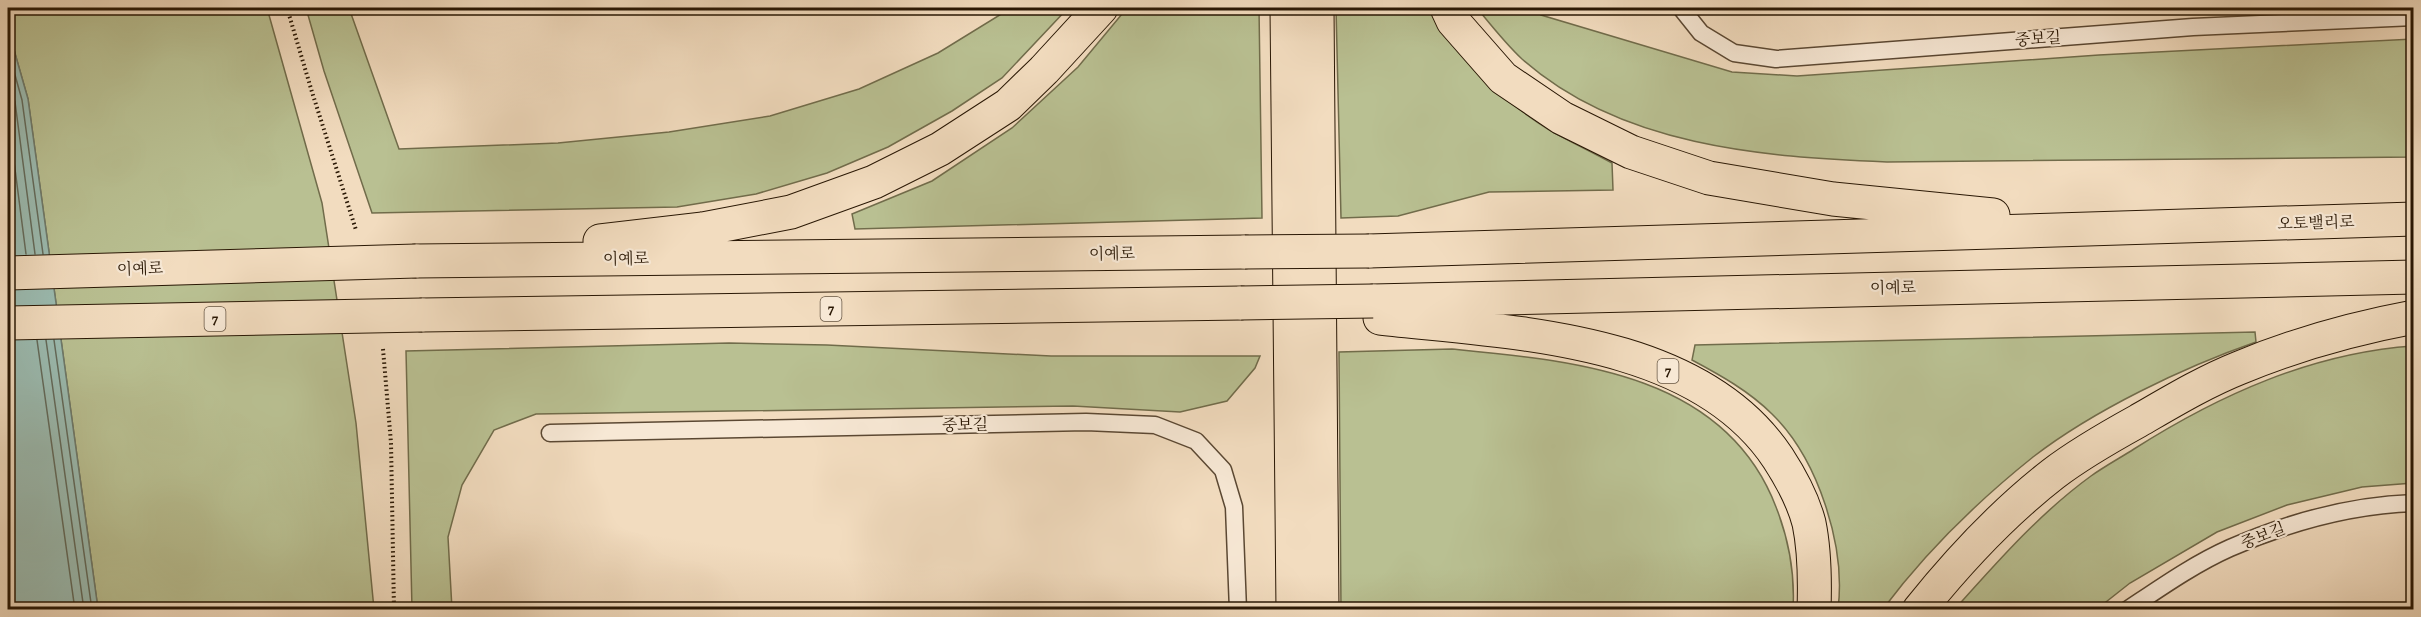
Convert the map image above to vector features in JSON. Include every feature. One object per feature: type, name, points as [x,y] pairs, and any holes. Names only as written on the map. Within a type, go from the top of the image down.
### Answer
[{"type":"highway","points":[[416,261],[703,229],[791,212],[874,182],[940,149],[1008,105],[1101,8]]},
{"type":"highway","points":[[1287,8],[1293,609]]},
{"type":"highway","points":[[1317,8],[1322,609]]},
{"type":"highway","points":[[1447,8],[1454,21],[1503,78],[1562,118],[1631,152],[1709,178],[1833,199],[1975,214],[2219,226]]},
{"type":"highway","name":"오토밸리로","points":[[2219,226],[2414,219]]},
{"type":"highway","name":"이예로","points":[[8,273],[416,261],[1369,251],[2219,226]]},
{"type":"highway","name":"이예로","points":[[1372,309],[2414,277]]},
{"type":"highway","name":"7","points":[[8,323],[1241,303],[1372,309],[1572,343],[1630,357],[1684,377],[1731,405],[1764,437],[1794,482],[1809,523],[1815,578],[1814,609]]},
{"type":"highway","points":[[1919,609],[1946,576],[1998,522],[2054,473],[2111,436],[2179,397],[2238,368],[2316,341],[2414,317]]},
{"type":"lane","name":"중보길","points":[[1682,8],[1701,33],[1734,53],[1776,59],[2193,27],[2414,17]]},
{"type":"lane","name":"중보길","points":[[550,433],[1086,422],[1155,425],[1196,441],[1223,470],[1234,507],[1238,609]]},
{"type":"lane","name":"중보길","points":[[2127,609],[2164,585],[2229,549],[2286,526],[2348,512],[2414,503]]},
{"type":"green space","points":[[8,8],[267,8],[322,203],[356,423],[374,609],[98,609],[28,99],[8,29]]},
{"type":"green space","points":[[306,8],[349,8],[399,149],[558,143],[669,132],[770,116],[859,89],[938,53],[1011,8],[1068,8],[1002,78],[952,111],[888,147],[827,173],[756,194],[677,207],[372,213],[324,71]]},
{"type":"green space","points":[[1127,8],[1259,8],[1262,218],[855,229],[852,214],[932,181],[1012,128],[1078,67]]},
{"type":"green space","points":[[1336,8],[1429,8],[1467,61],[1515,106],[1551,131],[1612,163],[1613,190],[1489,192],[1398,216],[1341,218]]},
{"type":"green space","points":[[1477,8],[1534,8],[1541,15],[1732,72],[1797,76],[2099,55],[2413,39],[2413,157],[1887,162],[1839,160],[1742,150],[1648,129],[1603,111],[1561,88],[1522,59]]},
{"type":"green space","points":[[2255,332],[2256,342],[2199,364],[2140,391],[2083,423],[2033,457],[1953,528],[1916,568],[1883,609],[1838,609],[1838,558],[1833,531],[1815,479],[1803,455],[1772,414],[1754,398],[1692,360],[1695,345]]},
{"type":"green space","points":[[729,343],[827,345],[1051,356],[1260,356],[1255,368],[1227,401],[1180,412],[1073,406],[536,414],[494,430],[462,485],[448,537],[452,609],[412,609],[406,351]]},
{"type":"green space","points":[[2413,346],[2413,483],[2362,487],[2287,505],[2217,532],[2130,583],[2097,609],[1955,609],[2020,539],[2072,490],[2096,472],[2166,429],[2233,395],[2303,367],[2339,357]]},
{"type":"green space","points":[[1452,349],[1547,360],[1595,369],[1641,382],[1684,401],[1721,427],[1752,462],[1776,507],[1790,557],[1793,609],[1341,609],[1339,352]]},
{"type":"water","points":[[8,29],[28,99],[98,609],[8,609]]}]
